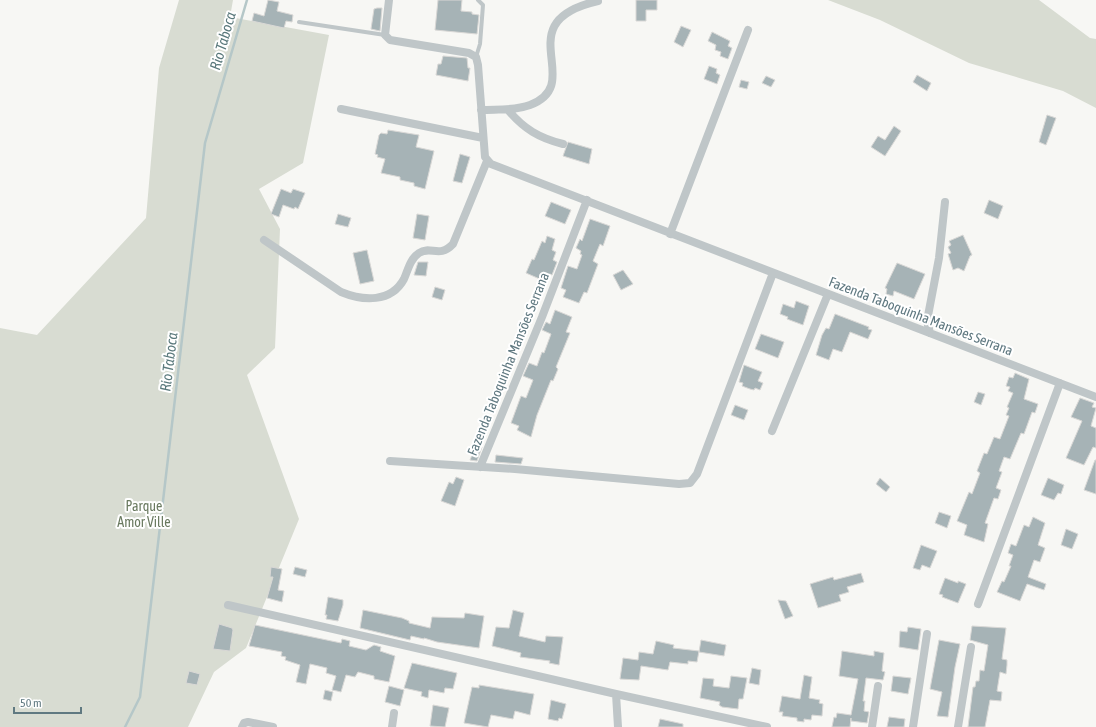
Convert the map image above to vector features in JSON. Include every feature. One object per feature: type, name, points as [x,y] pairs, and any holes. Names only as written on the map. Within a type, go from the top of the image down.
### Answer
[{"type":"street","points":[[264,240],[341,292],[349,295],[369,298],[386,296],[396,290],[414,258],[419,253],[423,251],[445,251],[453,244],[487,161],[485,157],[478,65],[476,57],[469,53],[394,41],[385,35],[389,0]]},
{"type":"street","points":[[481,110],[508,110],[530,105],[548,92],[554,77],[550,47],[550,33],[553,26],[566,12],[582,4],[598,1]]},
{"type":"street","points":[[670,234],[748,30]]},
{"type":"street","points":[[341,109],[484,138]]},
{"type":"street","points":[[508,110],[526,129],[537,136],[563,144]]},
{"type":"street","name":"Fazenda Taboquinha Mansões Serrana","points":[[487,161],[670,234],[1096,397]]},
{"type":"street","name":"Fazenda Taboquinha Mansões Serrana","points":[[587,200],[542,317],[480,467],[680,484],[690,483],[697,474],[773,273]]},
{"type":"street","points":[[930,333],[927,321],[939,258],[944,202]]},
{"type":"street","points":[[772,431],[828,294]]},
{"type":"street","points":[[978,604],[1060,383]]},
{"type":"street","points":[[390,461],[480,467]]},
{"type":"street","points":[[228,604],[616,694],[767,727]]},
{"type":"street","points":[[913,727],[927,634]]},
{"type":"street","points":[[958,727],[971,647]]},
{"type":"street","points":[[872,727],[878,686]]},
{"type":"street","points":[[616,694],[618,727]]},
{"type":"street","points":[[392,727],[394,713]]},
{"type":"street","points":[[242,727],[244,723],[248,722],[274,727]]},
{"type":"lane","points":[[476,57],[480,44],[484,5],[478,0]]},
{"type":"lane","points":[[299,22],[385,35]]},
{"type":"green space","name":"Parque Amor Ville","points":[[179,0],[233,0],[230,17],[329,35],[303,163],[259,189],[280,229],[275,348],[247,375],[299,519],[246,648],[214,672],[188,727],[0,727],[0,328],[37,335],[146,218],[159,68]]},
{"type":"green space","points":[[828,0],[1039,0],[1090,38],[1096,39],[1096,108],[1063,91],[969,63],[880,20]]},
{"type":"building","points":[[268,0],[279,2],[277,11],[293,15],[292,22],[286,21],[284,28],[252,21],[254,13],[264,16]]},
{"type":"building","points":[[438,0],[462,0],[461,11],[472,12],[472,14],[479,15],[477,34],[435,30]]},
{"type":"building","points":[[636,0],[657,0],[657,10],[646,10],[646,21],[636,21]]},
{"type":"building","points":[[382,8],[380,31],[371,29],[374,9]]},
{"type":"building","points":[[681,26],[691,30],[683,47],[674,42]]},
{"type":"building","points":[[712,32],[730,41],[728,46],[732,48],[728,59],[720,56],[721,52],[715,50],[716,45],[708,41]]},
{"type":"building","points":[[443,56],[467,58],[468,68],[470,68],[468,81],[436,75],[438,64],[441,64]]},
{"type":"building","points":[[709,66],[717,69],[716,73],[720,75],[717,84],[704,79]]},
{"type":"building","points":[[917,75],[931,83],[927,91],[913,82]]},
{"type":"building","points":[[766,76],[775,80],[771,87],[762,83]]},
{"type":"building","points":[[741,80],[749,82],[747,89],[739,87]]},
{"type":"building","points":[[1047,115],[1056,118],[1046,145],[1039,142]]},
{"type":"building","points":[[894,126],[901,131],[885,156],[871,147],[878,136],[885,140]]},
{"type":"building","points":[[388,130],[419,135],[416,147],[434,151],[425,189],[414,186],[414,183],[400,180],[400,177],[381,173],[385,159],[377,157],[378,155],[375,154],[379,135],[381,133],[387,134]]},
{"type":"building","points":[[568,142],[592,149],[589,164],[563,156]]},
{"type":"building","points":[[460,154],[470,157],[462,183],[453,181]]},
{"type":"building","points":[[281,189],[291,193],[293,189],[305,193],[298,209],[283,205],[279,217],[271,214]]},
{"type":"building","points":[[989,200],[1003,206],[998,219],[984,213]]},
{"type":"building","points":[[551,202],[571,210],[565,224],[545,216]]},
{"type":"building","points":[[338,214],[351,218],[348,227],[335,224]]},
{"type":"building","points":[[417,214],[429,216],[425,240],[413,238]]},
{"type":"building","points":[[590,219],[610,226],[603,246],[600,244],[593,261],[598,264],[587,293],[584,292],[579,303],[563,297],[566,290],[561,288],[568,266],[577,269],[582,255],[580,254],[581,251],[576,248],[580,239],[582,241]]},
{"type":"building","points":[[963,235],[972,255],[970,256],[964,271],[958,268],[953,270],[948,254],[951,253],[948,247],[951,245],[949,241]]},
{"type":"building","points":[[547,236],[555,239],[552,250],[556,252],[553,260],[557,262],[552,275],[550,274],[548,280],[542,278],[542,280],[526,273],[532,259],[534,260],[542,241],[545,243]]},
{"type":"building","points":[[367,250],[374,281],[360,284],[353,253]]},
{"type":"building","points":[[418,262],[428,262],[426,276],[414,275]]},
{"type":"building","points":[[897,263],[925,274],[914,299],[894,291],[893,296],[886,294],[887,289],[885,288]]},
{"type":"building","points":[[623,270],[633,284],[621,290],[613,275]]},
{"type":"building","points":[[435,287],[445,290],[442,300],[432,297]]},
{"type":"building","points":[[796,301],[809,306],[803,325],[787,319],[788,317],[780,314],[783,304],[794,308]]},
{"type":"building","points":[[555,310],[572,317],[566,332],[570,333],[556,367],[558,369],[553,381],[551,380],[537,415],[531,437],[517,430],[519,426],[511,423],[521,396],[526,398],[533,380],[523,376],[529,363],[537,366],[542,352],[544,353],[551,334],[542,330],[546,322],[550,324]]},
{"type":"building","points":[[835,314],[869,327],[868,329],[872,330],[868,339],[850,332],[842,352],[833,349],[829,360],[816,355],[822,335],[826,328],[829,329]]},
{"type":"building","points":[[761,334],[784,342],[778,358],[755,349]]},
{"type":"building","points":[[744,365],[762,372],[758,381],[763,383],[760,390],[755,388],[754,390],[742,386],[743,383],[739,382]]},
{"type":"building","points":[[1015,373],[1029,379],[1024,399],[1038,404],[1035,413],[1032,412],[1024,434],[1021,433],[1010,459],[1004,457],[999,471],[1002,472],[996,488],[1001,490],[998,499],[994,498],[985,523],[988,524],[984,542],[964,535],[967,525],[957,521],[969,492],[972,494],[980,473],[977,471],[984,453],[987,454],[994,437],[1000,439],[1009,416],[1006,415],[1009,408],[1007,407],[1013,393],[1008,391],[1010,387],[1006,386],[1009,377],[1013,378]]},
{"type":"building","points":[[978,392],[985,394],[981,405],[974,402]]},
{"type":"building","points":[[1080,398],[1094,403],[1092,407],[1096,408],[1091,426],[1096,428],[1096,448],[1093,447],[1084,465],[1066,458],[1082,421],[1071,417]]},
{"type":"building","points":[[735,405],[748,410],[744,420],[731,415]]},
{"type":"building","points":[[476,445],[482,447],[477,461],[470,460]]},
{"type":"building","points":[[496,455],[523,458],[521,464],[495,462]]},
{"type":"building","points":[[1096,460],[1096,494],[1084,490]]},
{"type":"building","points":[[456,477],[464,480],[455,506],[441,501],[449,482],[453,484]]},
{"type":"building","points":[[880,478],[890,487],[886,492],[876,484]]},
{"type":"building","points":[[1048,478],[1064,485],[1061,494],[1058,493],[1054,500],[1041,495]]},
{"type":"building","points":[[939,512],[951,516],[947,528],[935,523]]},
{"type":"building","points":[[1033,517],[1045,523],[1038,545],[1045,548],[1040,562],[1034,560],[1028,577],[1046,584],[1044,590],[1027,584],[1020,601],[997,592],[1002,581],[1004,582],[1011,566],[1009,566],[1013,555],[1008,553],[1011,544],[1016,546],[1024,525],[1029,527]]},
{"type":"building","points":[[1066,529],[1078,534],[1072,549],[1061,545]]},
{"type":"building","points":[[921,545],[937,551],[930,568],[922,565],[920,570],[913,568]]},
{"type":"building","points":[[271,567],[282,569],[278,590],[284,591],[282,602],[267,598],[273,577],[270,577]]},
{"type":"building","points":[[295,567],[307,570],[305,577],[293,574]]},
{"type":"building","points":[[861,573],[864,582],[847,587],[849,592],[839,595],[841,601],[818,608],[810,584],[833,577],[834,580]]},
{"type":"building","points":[[945,578],[958,583],[958,581],[966,584],[958,603],[942,597],[943,595],[939,594]]},
{"type":"building","points":[[328,597],[343,600],[338,621],[326,619],[327,615],[325,615]]},
{"type":"building","points":[[778,600],[786,601],[793,616],[785,619]]},
{"type":"building","points":[[363,610],[402,618],[409,621],[409,623],[430,628],[432,617],[464,618],[465,613],[484,616],[479,648],[437,642],[411,636],[410,640],[360,628]]},
{"type":"building","points":[[513,610],[524,613],[519,636],[545,642],[546,636],[563,637],[559,665],[549,663],[550,661],[520,657],[521,653],[492,646],[496,627],[509,628]]},
{"type":"building","points":[[219,624],[232,628],[233,630],[230,651],[213,649]]},
{"type":"building","points":[[255,625],[341,643],[342,639],[350,641],[349,646],[366,650],[374,645],[381,647],[380,651],[395,656],[389,682],[374,679],[374,676],[358,672],[355,677],[346,675],[341,692],[332,690],[336,676],[326,673],[327,668],[310,664],[306,684],[296,682],[300,665],[285,660],[286,657],[281,656],[282,652],[249,646]]},
{"type":"building","points":[[972,626],[1006,628],[1002,659],[1007,660],[1006,674],[1000,672],[997,691],[1002,692],[1001,701],[990,700],[985,727],[968,727],[973,687],[975,687],[976,681],[979,681],[980,670],[984,671],[988,645],[970,640]]},
{"type":"building","points":[[908,627],[921,629],[918,650],[899,647],[900,631],[907,632]]},
{"type":"building","points":[[701,640],[726,645],[724,656],[699,652]]},
{"type":"building","points":[[939,640],[960,644],[955,667],[948,717],[937,716],[942,692],[930,689]]},
{"type":"building","points":[[656,641],[674,645],[673,648],[699,651],[697,662],[688,661],[688,664],[670,662],[668,670],[641,666],[639,680],[620,679],[623,658],[638,660],[639,652],[653,654]]},
{"type":"building","points":[[842,651],[874,656],[874,651],[884,653],[882,671],[885,672],[883,680],[866,678],[863,701],[865,701],[864,711],[869,712],[867,723],[851,721],[851,718],[850,727],[832,727],[834,717],[836,718],[837,713],[851,715],[858,679],[839,676]]},
{"type":"building","points":[[412,663],[457,673],[453,689],[445,688],[444,693],[429,690],[428,698],[421,696],[422,692],[404,688]]},
{"type":"building","points":[[752,668],[761,670],[759,685],[749,683]]},
{"type":"building","points":[[189,671],[200,674],[197,685],[186,683]]},
{"type":"building","points":[[804,675],[812,677],[809,698],[820,700],[819,703],[823,704],[822,716],[812,715],[811,720],[804,719],[804,722],[797,721],[797,718],[782,716],[783,712],[779,712],[782,696],[800,699]]},
{"type":"building","points":[[731,676],[747,678],[743,699],[739,699],[738,709],[722,707],[719,705],[720,702],[700,698],[703,678],[714,679],[713,686],[729,688]]},
{"type":"building","points":[[893,676],[911,678],[908,694],[891,691]]},
{"type":"building","points":[[479,685],[534,694],[530,715],[515,711],[513,719],[491,715],[488,727],[464,723],[472,687],[479,688]]},
{"type":"building","points":[[389,686],[404,690],[400,706],[385,702]]},
{"type":"building","points":[[325,690],[333,692],[331,701],[323,699]]},
{"type":"building","points":[[551,700],[566,704],[562,719],[559,718],[558,721],[548,719]]},
{"type":"building","points":[[433,705],[449,708],[445,727],[430,726]]},
{"type":"building","points":[[889,717],[905,719],[904,727],[887,727]]},
{"type":"building","points":[[660,719],[683,724],[683,727],[658,727]]},
{"type":"waterway","name":"Rio Taboca","points":[[125,727],[140,697],[205,143],[247,0]]}]
